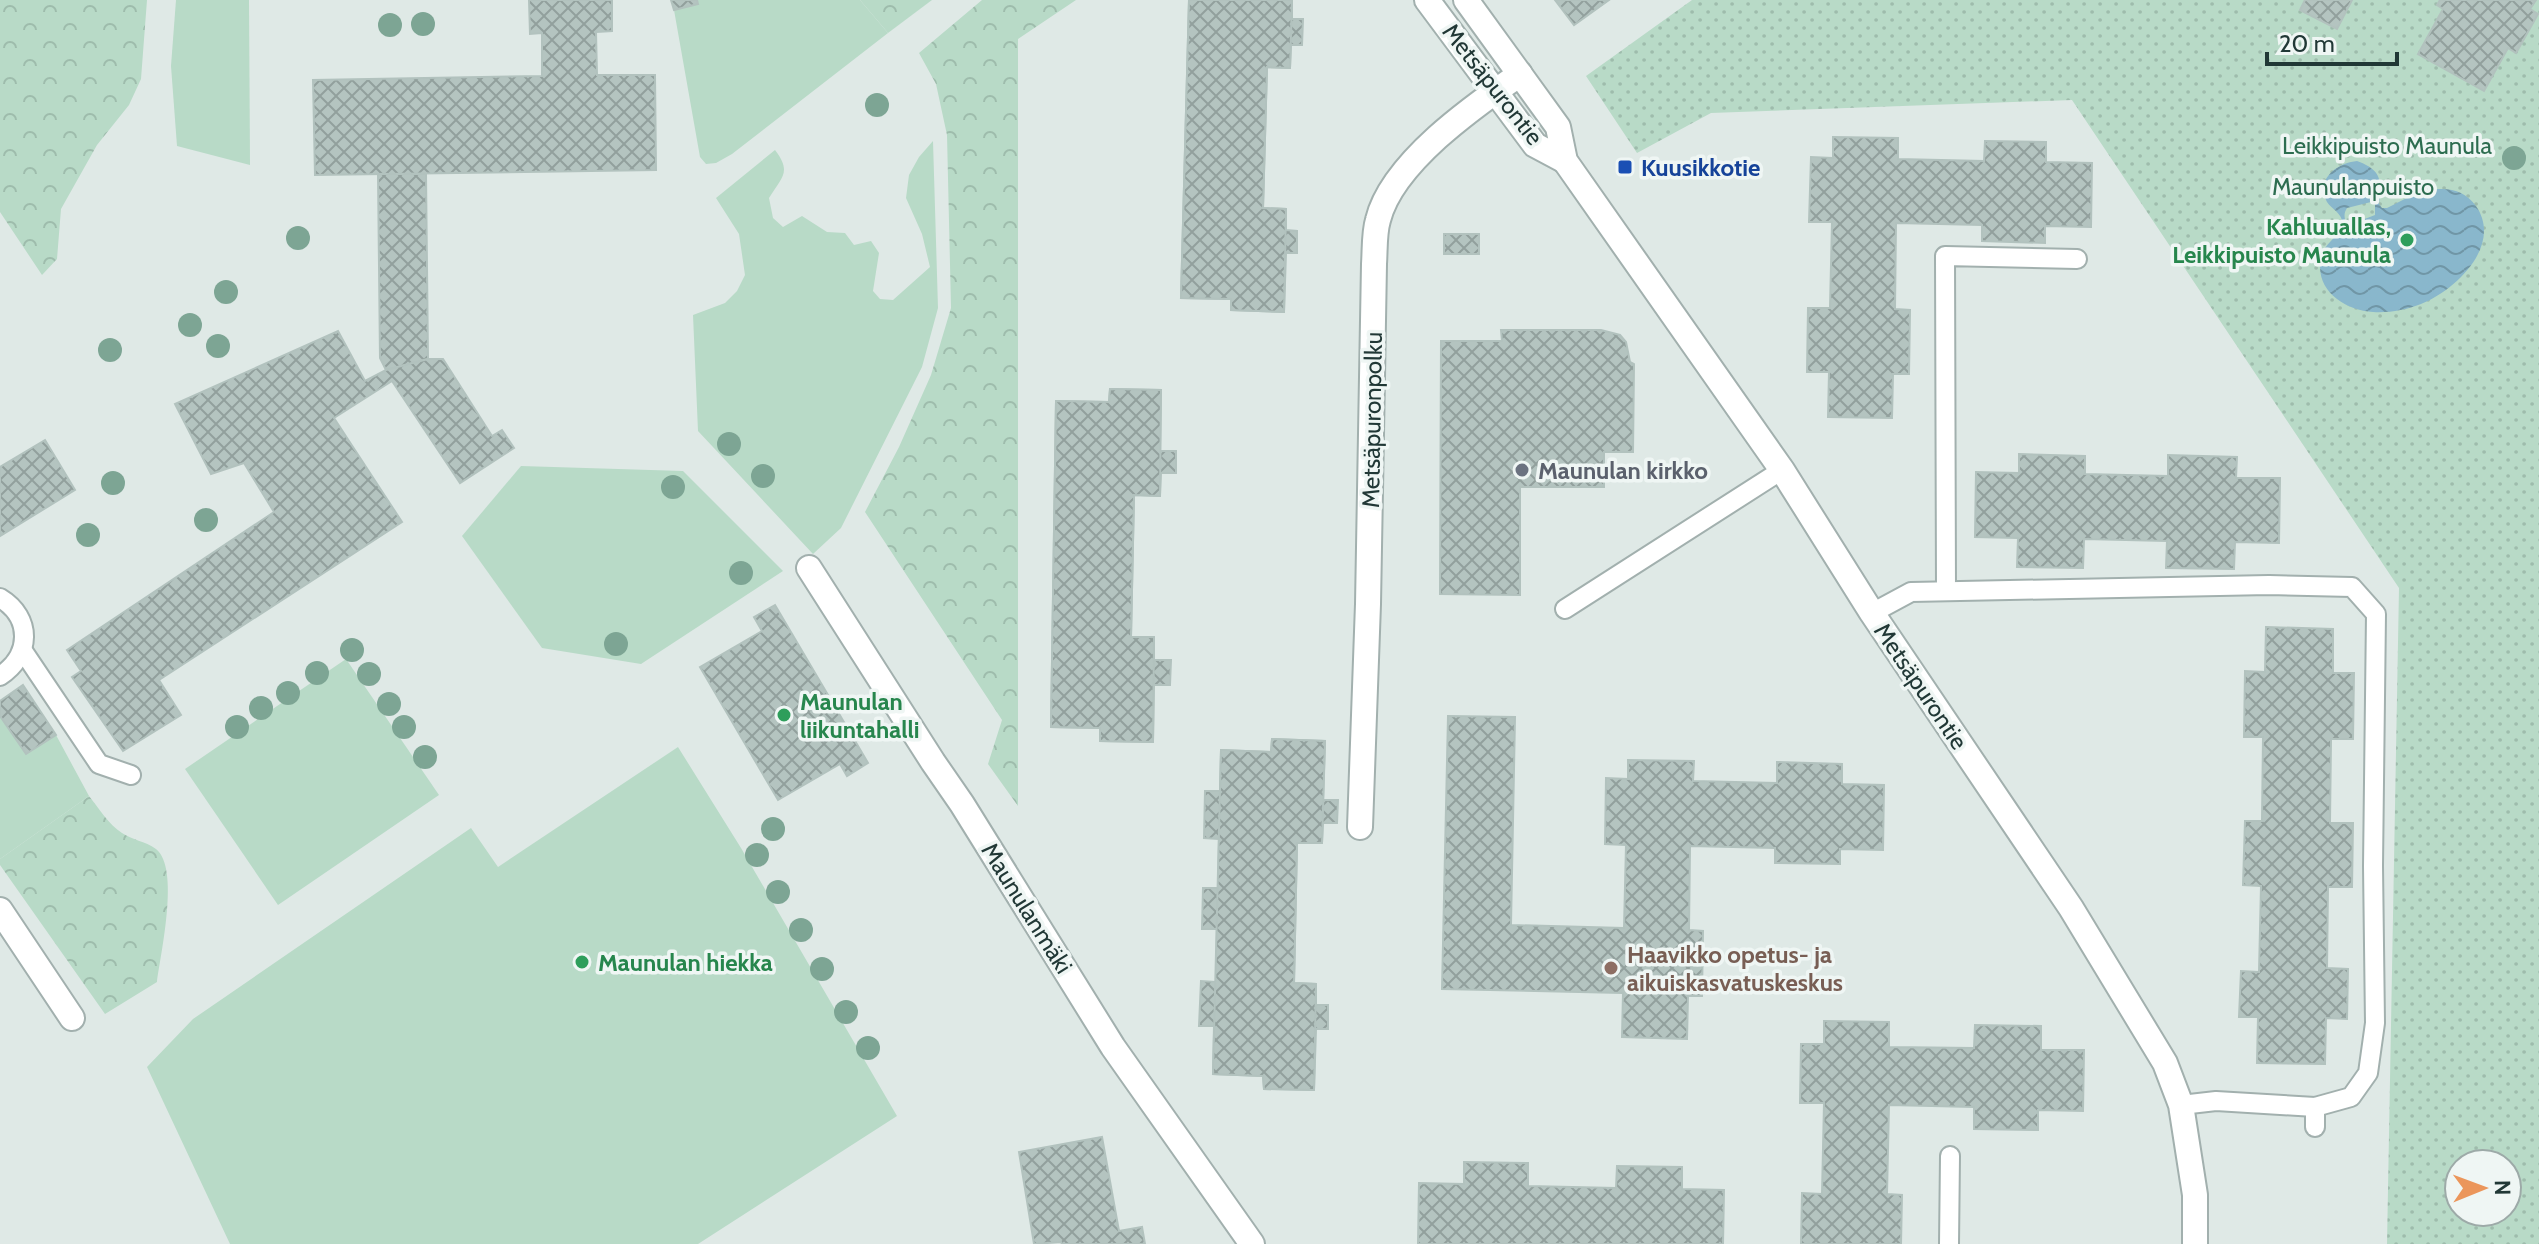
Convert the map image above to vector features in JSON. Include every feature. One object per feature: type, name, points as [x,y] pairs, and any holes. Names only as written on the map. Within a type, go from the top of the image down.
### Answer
[{"type":"street","name":"Metsäpurontie","points":[[1427,0],[1535,145],[1565,161]]},
{"type":"street","name":"Metsäpurontie","points":[[1466,0],[1558,127],[1565,161],[1782,470],[1872,613],[2071,908],[2165,1063],[2181,1105],[2195,1195],[2195,1244]]},
{"type":"street","name":"Metsäpuronpolku","points":[[1360,827],[1377,221],[1383,204],[1406,170],[1431,143],[1520,74]]},
{"type":"street","name":"Maunulanmäki","points":[[809,568],[962,804],[1113,1047],[1252,1244]]},
{"type":"street","points":[[0,910],[72,1018]]},
{"type":"lane","points":[[1946,590],[1945,256],[2077,259]]},
{"type":"lane","points":[[1565,609],[1782,470]]},
{"type":"lane","points":[[1872,613],[1911,592],[2269,585],[2352,587],[2376,614],[2375,1023],[2368,1073],[2351,1097],[2315,1107],[2216,1101],[2181,1105]]},
{"type":"lane","points":[[0,598],[18,613],[25,631],[23,651],[12,668],[0,676]]},
{"type":"lane","points":[[23,651],[99,764],[131,775]]},
{"type":"lane","points":[[2315,1107],[2315,1127]]},
{"type":"lane","points":[[1949,1244],[1950,1156]]},
{"type":"green space","points":[[0,0],[147,0],[141,79],[129,105],[97,145],[61,209],[57,259],[42,275],[0,212]]},
{"type":"green space","points":[[176,0],[249,0],[250,165],[177,146],[171,66]]},
{"type":"green space","points":[[697,0],[860,0],[888,33],[732,154],[716,163],[706,164],[700,157],[674,10],[697,4]]},
{"type":"green space","points":[[860,0],[932,0],[888,33]]},
{"type":"green space","points":[[982,0],[1076,0],[1018,39],[1018,806],[988,764],[1002,720],[865,512],[899,447],[931,375],[951,308],[947,135],[936,84],[919,53]]},
{"type":"green space","name":"Maunulanpuisto","points":[[1692,0],[2539,0],[2539,1244],[2387,1244],[2399,588],[2072,100],[1711,113],[1637,153],[1586,76]]},
{"type":"green space","points":[[933,141],[938,308],[922,367],[841,528],[813,554],[698,431],[693,315],[725,303],[737,291],[745,275],[739,234],[716,198],[775,150],[784,169],[769,198],[773,218],[783,227],[802,216],[827,232],[845,233],[854,245],[871,241],[879,253],[873,291],[880,299],[893,300],[930,267],[922,234],[906,198],[909,175]]},
{"type":"green space","points":[[521,466],[683,471],[783,571],[641,664],[542,648],[462,536]]},
{"type":"green space","points":[[346,659],[439,795],[278,905],[185,769]]},
{"type":"green space","points":[[0,716],[26,754],[56,735],[89,796],[0,859]]},
{"type":"green space","name":"Maunulan hiekka","points":[[678,747],[741,848],[897,1116],[698,1244],[230,1244],[147,1067],[193,1019],[471,828],[498,867]]},
{"type":"green space","points":[[89,796],[117,830],[156,849],[167,874],[167,911],[157,982],[105,1014],[0,865],[0,859]]},
{"type":"water","name":"Kahluuallas, Leikkipuisto Maunula","points":[[2357,161],[2376,172],[2382,208],[2432,189],[2459,192],[2476,206],[2483,221],[2484,236],[2480,250],[2461,277],[2435,297],[2397,311],[2362,310],[2334,296],[2322,279],[2321,257],[2342,223],[2340,216],[2327,202],[2324,186],[2330,174],[2349,162]],"holes":[[[2371,202],[2375,204],[2375,215],[2349,225],[2346,222],[2347,208]]]},
{"type":"building","points":[[529,0],[612,0],[612,31],[596,32],[597,75],[655,75],[656,170],[315,175],[313,80],[542,76],[542,33],[530,34]]},
{"type":"building","points":[[671,0],[697,0],[698,4],[674,10]]},
{"type":"building","points":[[1189,0],[1292,0],[1292,19],[1303,19],[1302,45],[1291,45],[1290,68],[1267,67],[1263,208],[1286,209],[1286,230],[1297,231],[1297,253],[1286,253],[1284,312],[1231,310],[1231,299],[1181,298]]},
{"type":"building","points":[[1189,0],[1292,0],[1290,68],[1267,67],[1263,208],[1286,209],[1284,312],[1231,310],[1231,299],[1181,298]]},
{"type":"building","points":[[1555,0],[1609,0],[1574,25]]},
{"type":"building","points":[[2305,0],[2352,0],[2337,29],[2300,10]]},
{"type":"building","points":[[2440,0],[2536,0],[2530,9],[2538,14],[2516,53],[2508,48],[2484,91],[2418,54],[2443,9],[2437,5]]},
{"type":"building","points":[[1833,137],[1898,138],[1898,159],[1984,161],[1985,141],[2046,142],[2046,162],[2092,163],[2091,227],[2045,226],[2045,243],[1982,241],[1982,225],[1896,223],[1895,309],[1910,310],[1909,374],[1893,374],[1892,418],[1828,417],[1829,372],[1807,372],[1808,308],[1830,308],[1832,222],[1809,222],[1811,157],[1833,158]]},
{"type":"building","points":[[378,174],[426,174],[428,359],[386,370],[380,358]]},
{"type":"building","points":[[1444,234],[1479,234],[1479,254],[1444,254]]},
{"type":"building","name":"Maunulan kirkko","points":[[1501,330],[1601,330],[1620,335],[1626,342],[1630,362],[1634,364],[1633,452],[1604,452],[1604,487],[1520,487],[1520,595],[1440,594],[1441,341],[1502,341]]},
{"type":"building","points":[[338,331],[365,381],[386,370],[428,359],[443,359],[492,436],[502,430],[514,448],[460,483],[392,381],[334,418],[402,522],[159,680],[181,715],[123,751],[72,677],[81,671],[67,650],[274,512],[244,463],[211,474],[175,404]]},
{"type":"building","points":[[1110,389],[1161,390],[1160,451],[1176,451],[1176,473],[1161,473],[1160,496],[1134,495],[1131,637],[1154,637],[1154,660],[1171,660],[1170,685],[1154,685],[1153,742],[1100,741],[1100,728],[1051,727],[1056,401],[1109,402]]},
{"type":"building","points":[[1110,389],[1161,390],[1160,496],[1134,495],[1131,637],[1154,637],[1153,742],[1100,741],[1100,728],[1051,727],[1056,401],[1109,402]]},
{"type":"building","points":[[45,440],[75,490],[0,536],[0,467]]},
{"type":"building","points":[[2019,454],[2085,456],[2085,474],[2168,476],[2168,455],[2237,457],[2236,478],[2280,478],[2279,543],[2235,542],[2234,569],[2166,568],[2167,541],[2084,539],[2083,568],[2017,567],[2018,538],[1975,537],[1976,472],[2019,473]]},
{"type":"building","name":"Maunulan liikuntahalli","points":[[775,605],[868,763],[847,776],[840,764],[778,800],[700,667],[762,631],[754,617]]},
{"type":"building","points":[[2266,627],[2333,629],[2333,673],[2354,673],[2353,739],[2331,739],[2330,823],[2353,823],[2352,887],[2328,887],[2327,968],[2348,969],[2347,1019],[2326,1018],[2325,1064],[2257,1063],[2258,1017],[2239,1017],[2241,971],[2259,972],[2261,886],[2243,885],[2245,821],[2262,821],[2263,737],[2244,737],[2245,671],[2265,672]]},
{"type":"building","points":[[23,685],[56,735],[26,754],[0,716],[0,701]]},
{"type":"building","points":[[1448,716],[1515,717],[1511,925],[1624,928],[1626,845],[1605,844],[1606,778],[1628,779],[1628,760],[1694,761],[1693,781],[1777,783],[1777,762],[1842,764],[1842,784],[1884,785],[1883,850],[1840,849],[1840,864],[1775,863],[1775,848],[1690,846],[1689,930],[1703,931],[1702,996],[1688,996],[1687,1039],[1622,1037],[1623,993],[1442,989]]},
{"type":"building","points":[[1272,739],[1325,741],[1323,800],[1338,800],[1337,823],[1323,823],[1322,843],[1297,843],[1294,983],[1316,984],[1316,1005],[1328,1005],[1328,1029],[1316,1029],[1314,1090],[1264,1089],[1263,1076],[1213,1074],[1214,1026],[1199,1026],[1201,981],[1216,982],[1217,929],[1202,929],[1203,888],[1218,888],[1219,839],[1204,838],[1205,791],[1220,791],[1221,750],[1271,752]]},
{"type":"building","points":[[1272,739],[1325,741],[1322,843],[1297,843],[1294,983],[1316,984],[1314,1090],[1264,1089],[1263,1076],[1213,1074],[1221,750],[1271,752]]},
{"type":"building","points":[[1824,1021],[1889,1022],[1889,1047],[1974,1048],[1975,1025],[2041,1026],[2041,1050],[2084,1050],[2083,1111],[2038,1110],[2038,1130],[1974,1129],[1974,1107],[1889,1105],[1887,1194],[1902,1195],[1901,1244],[1801,1244],[1802,1193],[1822,1194],[1824,1103],[1800,1103],[1801,1044],[1824,1044]]},
{"type":"building","points":[[1102,1137],[1119,1231],[1142,1227],[1145,1244],[1034,1244],[1019,1152]]},
{"type":"building","points":[[1464,1162],[1528,1163],[1528,1186],[1616,1188],[1617,1166],[1682,1167],[1682,1189],[1724,1190],[1723,1244],[1418,1244],[1419,1183],[1464,1184]]},
{"type":"place","name":"Kuusikkotie","points":[[1625,167]]},
{"type":"place","name":"Kahluuallas, Leikkipuisto Maunula","points":[[2407,240]]},
{"type":"place","name":"Maunulan kirkko","points":[[1522,470]]},
{"type":"place","name":"Maunulan liikuntahalli","points":[[784,715]]},
{"type":"place","name":"Maunulan hiekka","points":[[582,962]]},
{"type":"place","name":"Haavikko opetus- ja aikuiskasvatuskeskus","points":[[1611,968]]},
{"type":"park label","name":"Leikkipuisto Maunula","points":[[2387,145]]}]
